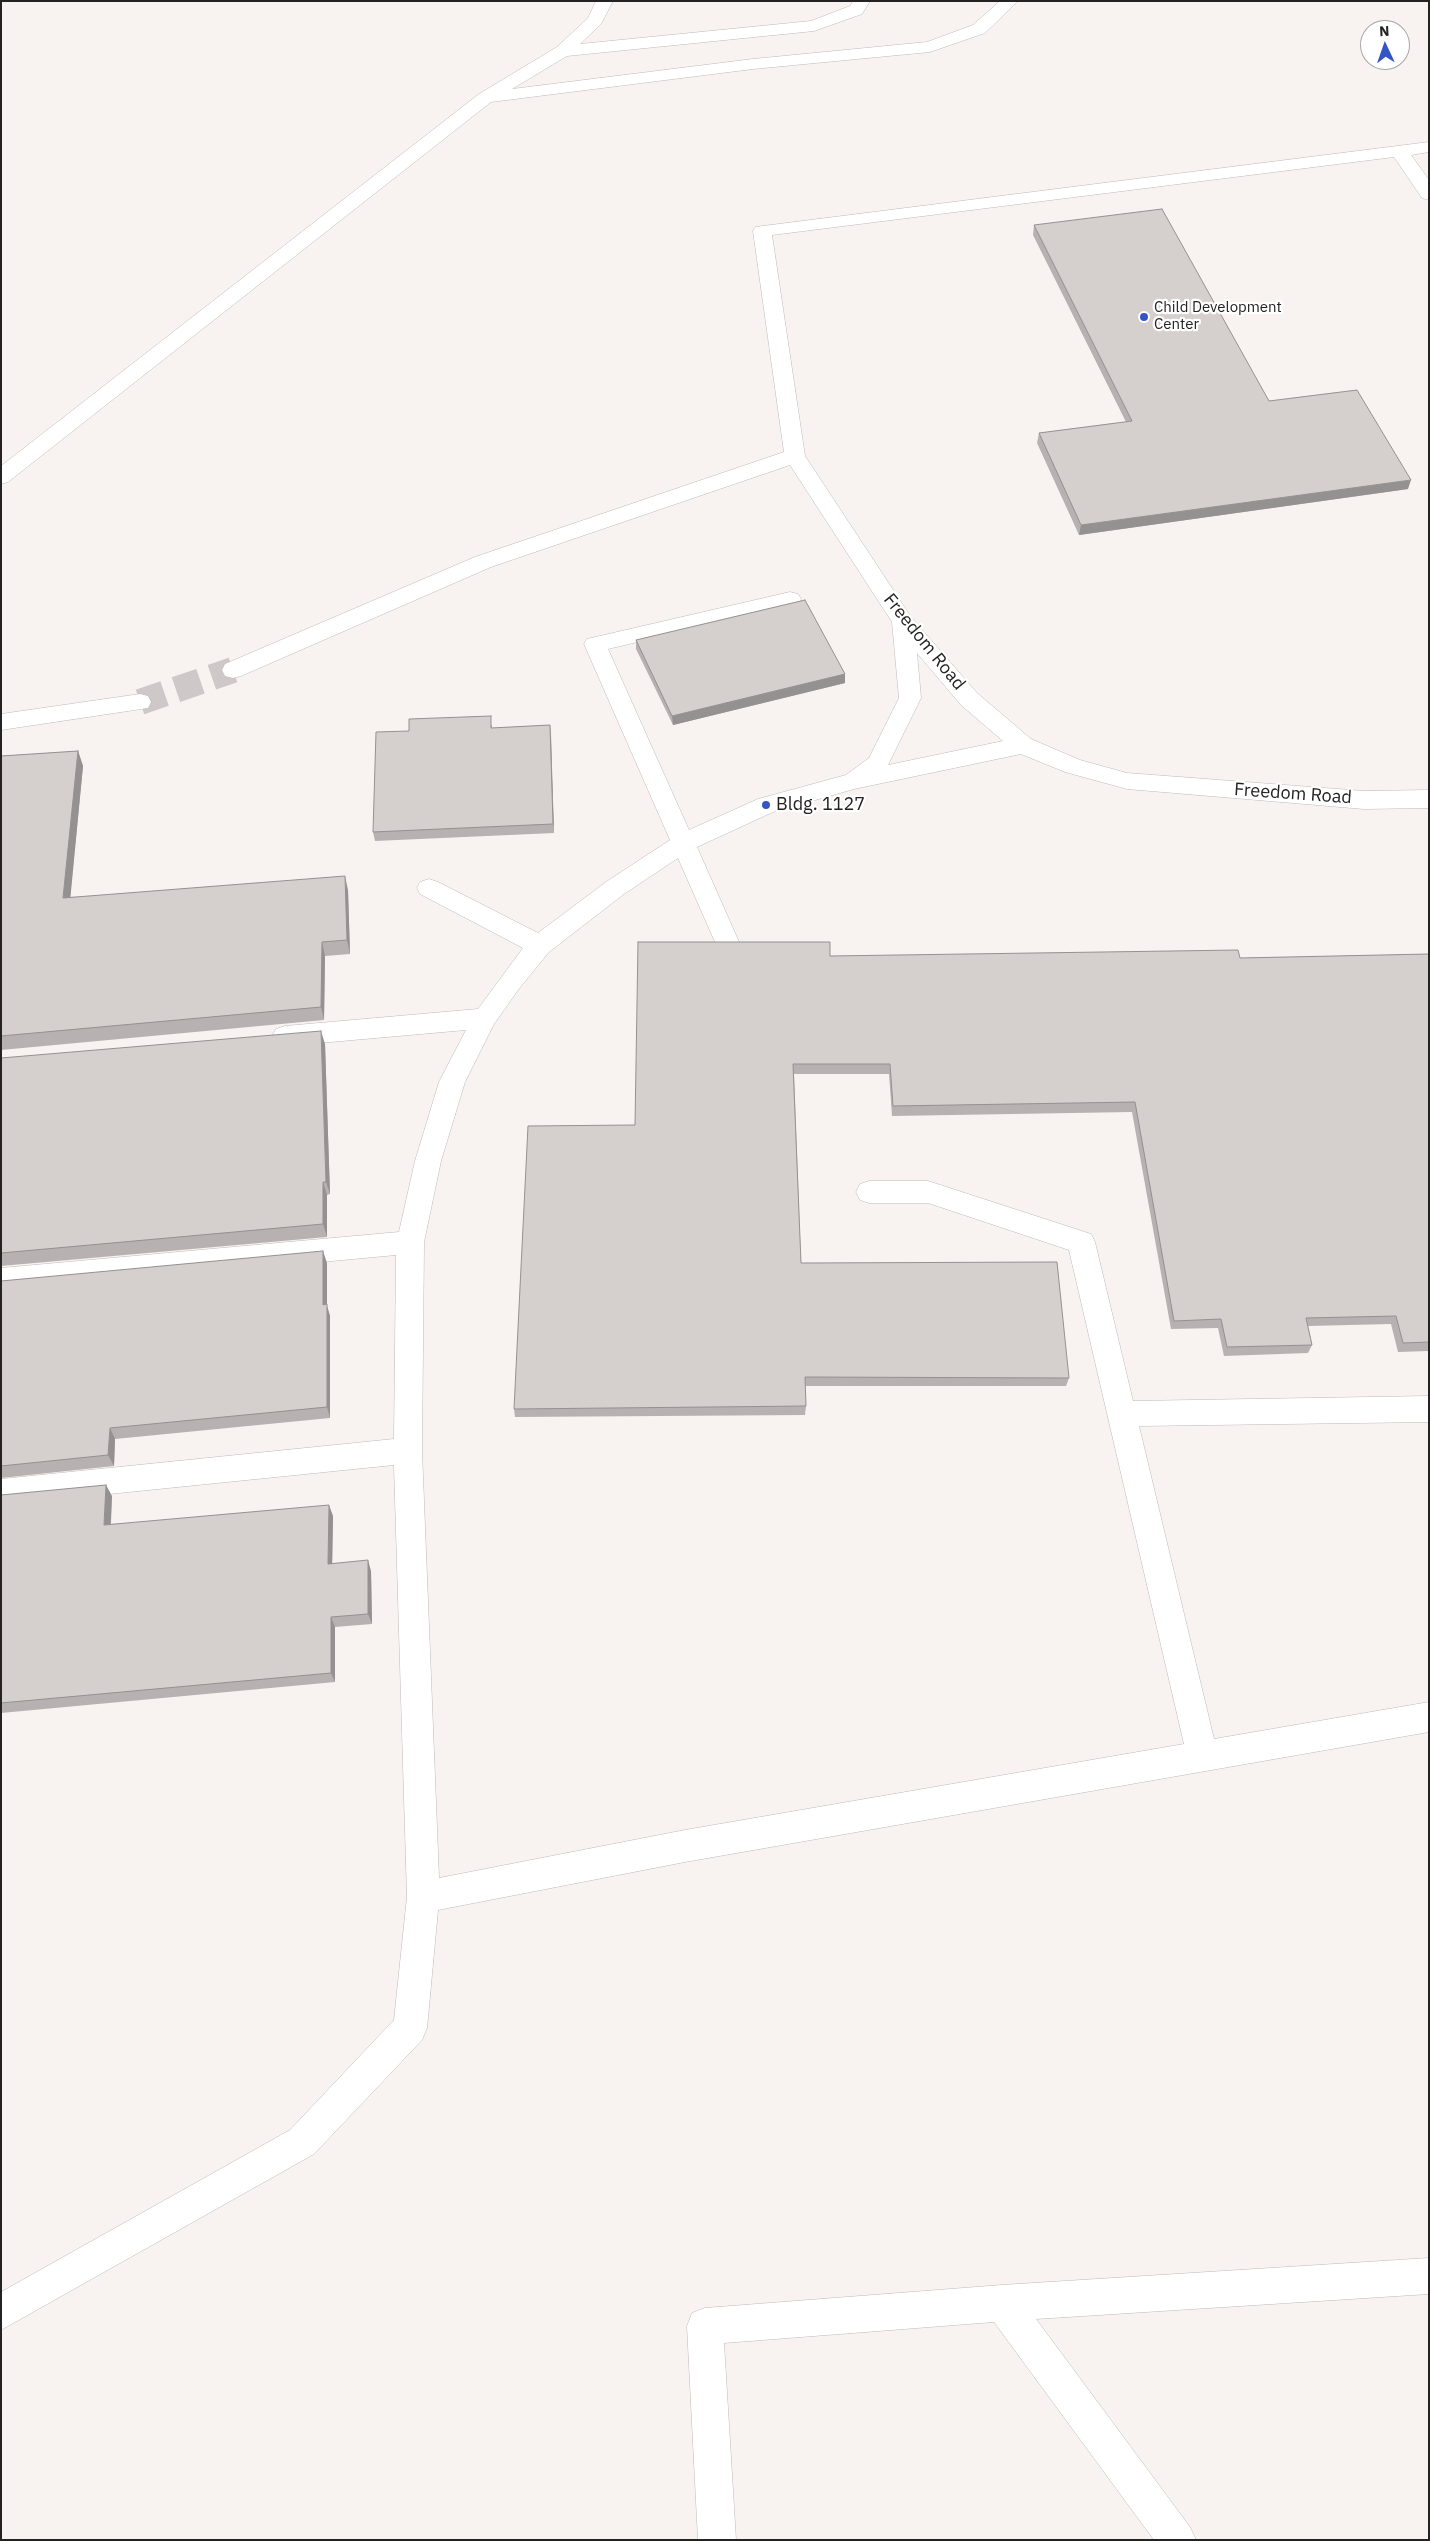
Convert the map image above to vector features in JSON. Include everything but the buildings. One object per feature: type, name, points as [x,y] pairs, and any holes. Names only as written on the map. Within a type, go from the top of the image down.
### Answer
[{"type":"street","points":[[1,477],[485,98],[562,51],[596,20],[606,1]]},
{"type":"street","points":[[562,51],[751,34],[814,26],[856,10],[862,1]]},
{"type":"street","points":[[485,98],[753,64],[930,47],[979,29],[1010,1]]},
{"type":"street","points":[[233,670],[483,562],[795,456],[762,231],[1429,147]]},
{"type":"street","points":[[1399,151],[1429,194]]},
{"type":"street","name":"Freedom Road","points":[[795,456],[903,622],[970,699],[1023,745],[1073,766],[1127,781],[1364,800],[1429,799]]},
{"type":"street","points":[[727,942],[595,644],[790,599]]},
{"type":"street","points":[[854,781],[878,763],[910,698],[903,622]]},
{"type":"street","points":[[1,722],[140,702]]},
{"type":"street","points":[[1,2312],[302,2142],[410,2028],[423,1897],[408,1451],[410,1242],[428,1161],[452,1082],[486,1018],[509,983],[540,945],[615,888],[683,843],[766,805],[854,781],[1023,745]]},
{"type":"street","points":[[429,888],[540,945]]},
{"type":"street","points":[[258,1038],[486,1018]]},
{"type":"street","points":[[869,1192],[928,1192],[1081,1242],[1203,1757]]},
{"type":"street","points":[[1,1280],[410,1242]]},
{"type":"street","points":[[1122,1414],[1429,1409]]},
{"type":"street","points":[[1,1492],[408,1451]]},
{"type":"street","points":[[423,1897],[686,1846],[1429,1717]]},
{"type":"street","points":[[717,2540],[705,2326],[1002,2303],[1429,2276]]},
{"type":"street","points":[[1002,2303],[1177,2540]]},
{"type":"tunnel","points":[[140,702],[233,670]]},
{"type":"place","name":"Child Development Center","points":[[1144,317]]},
{"type":"place","name":"Bldg. 1127","points":[[766,805]]}]
